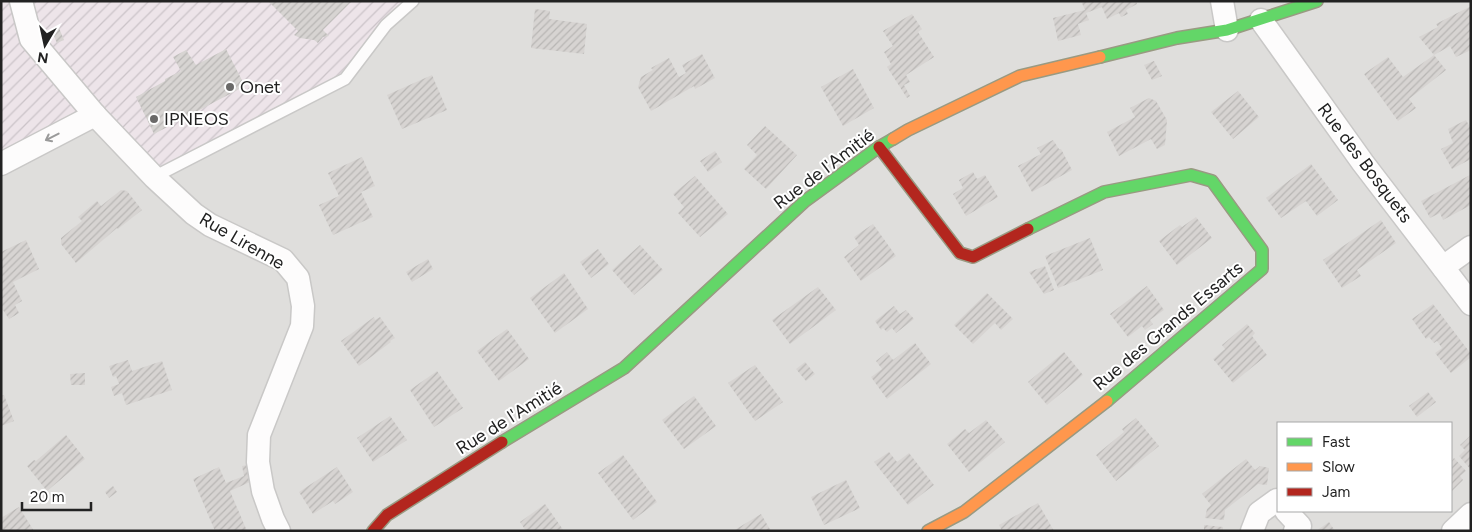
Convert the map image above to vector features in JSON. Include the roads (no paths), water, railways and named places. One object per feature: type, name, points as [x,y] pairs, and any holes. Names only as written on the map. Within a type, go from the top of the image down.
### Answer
[{"type":"street","name":"Rue Lirenne","points":[[21,1],[31,39],[95,114],[154,177],[194,214],[210,225],[284,260],[298,278],[303,306],[302,326],[259,435],[258,462],[263,491],[273,519],[280,531]]},
{"type":"street","points":[[1222,1],[1227,30]]},
{"type":"street","name":"Rue de l'Amitié","points":[[373,531],[387,515],[624,368],[805,201],[880,147],[908,130],[1020,76],[1177,38],[1227,30],[1317,1]]},
{"type":"street","name":"Rue des Bosquets","points":[[1262,20],[1363,163],[1471,304]]},
{"type":"street","points":[[1,164],[95,114]]},
{"type":"street","name":"Rue des Grands Essarts","points":[[880,147],[960,253],[973,257],[1104,192],[1192,175],[1212,181],[1262,250],[1262,269],[1102,405],[964,512],[928,531]]},
{"type":"street","points":[[1443,266],[1471,247]]},
{"type":"street","points":[[1252,531],[1259,513],[1277,500]]},
{"type":"street","points":[[1287,512],[1300,526],[1295,531]]},
{"type":"street","points":[[1453,531],[1471,514]]},
{"type":"lane","points":[[154,177],[345,79],[386,25],[412,1]]},
{"type":"place","name":"Onet","points":[[230,87]]},
{"type":"place","name":"IPNEOS","points":[[154,119]]}]
